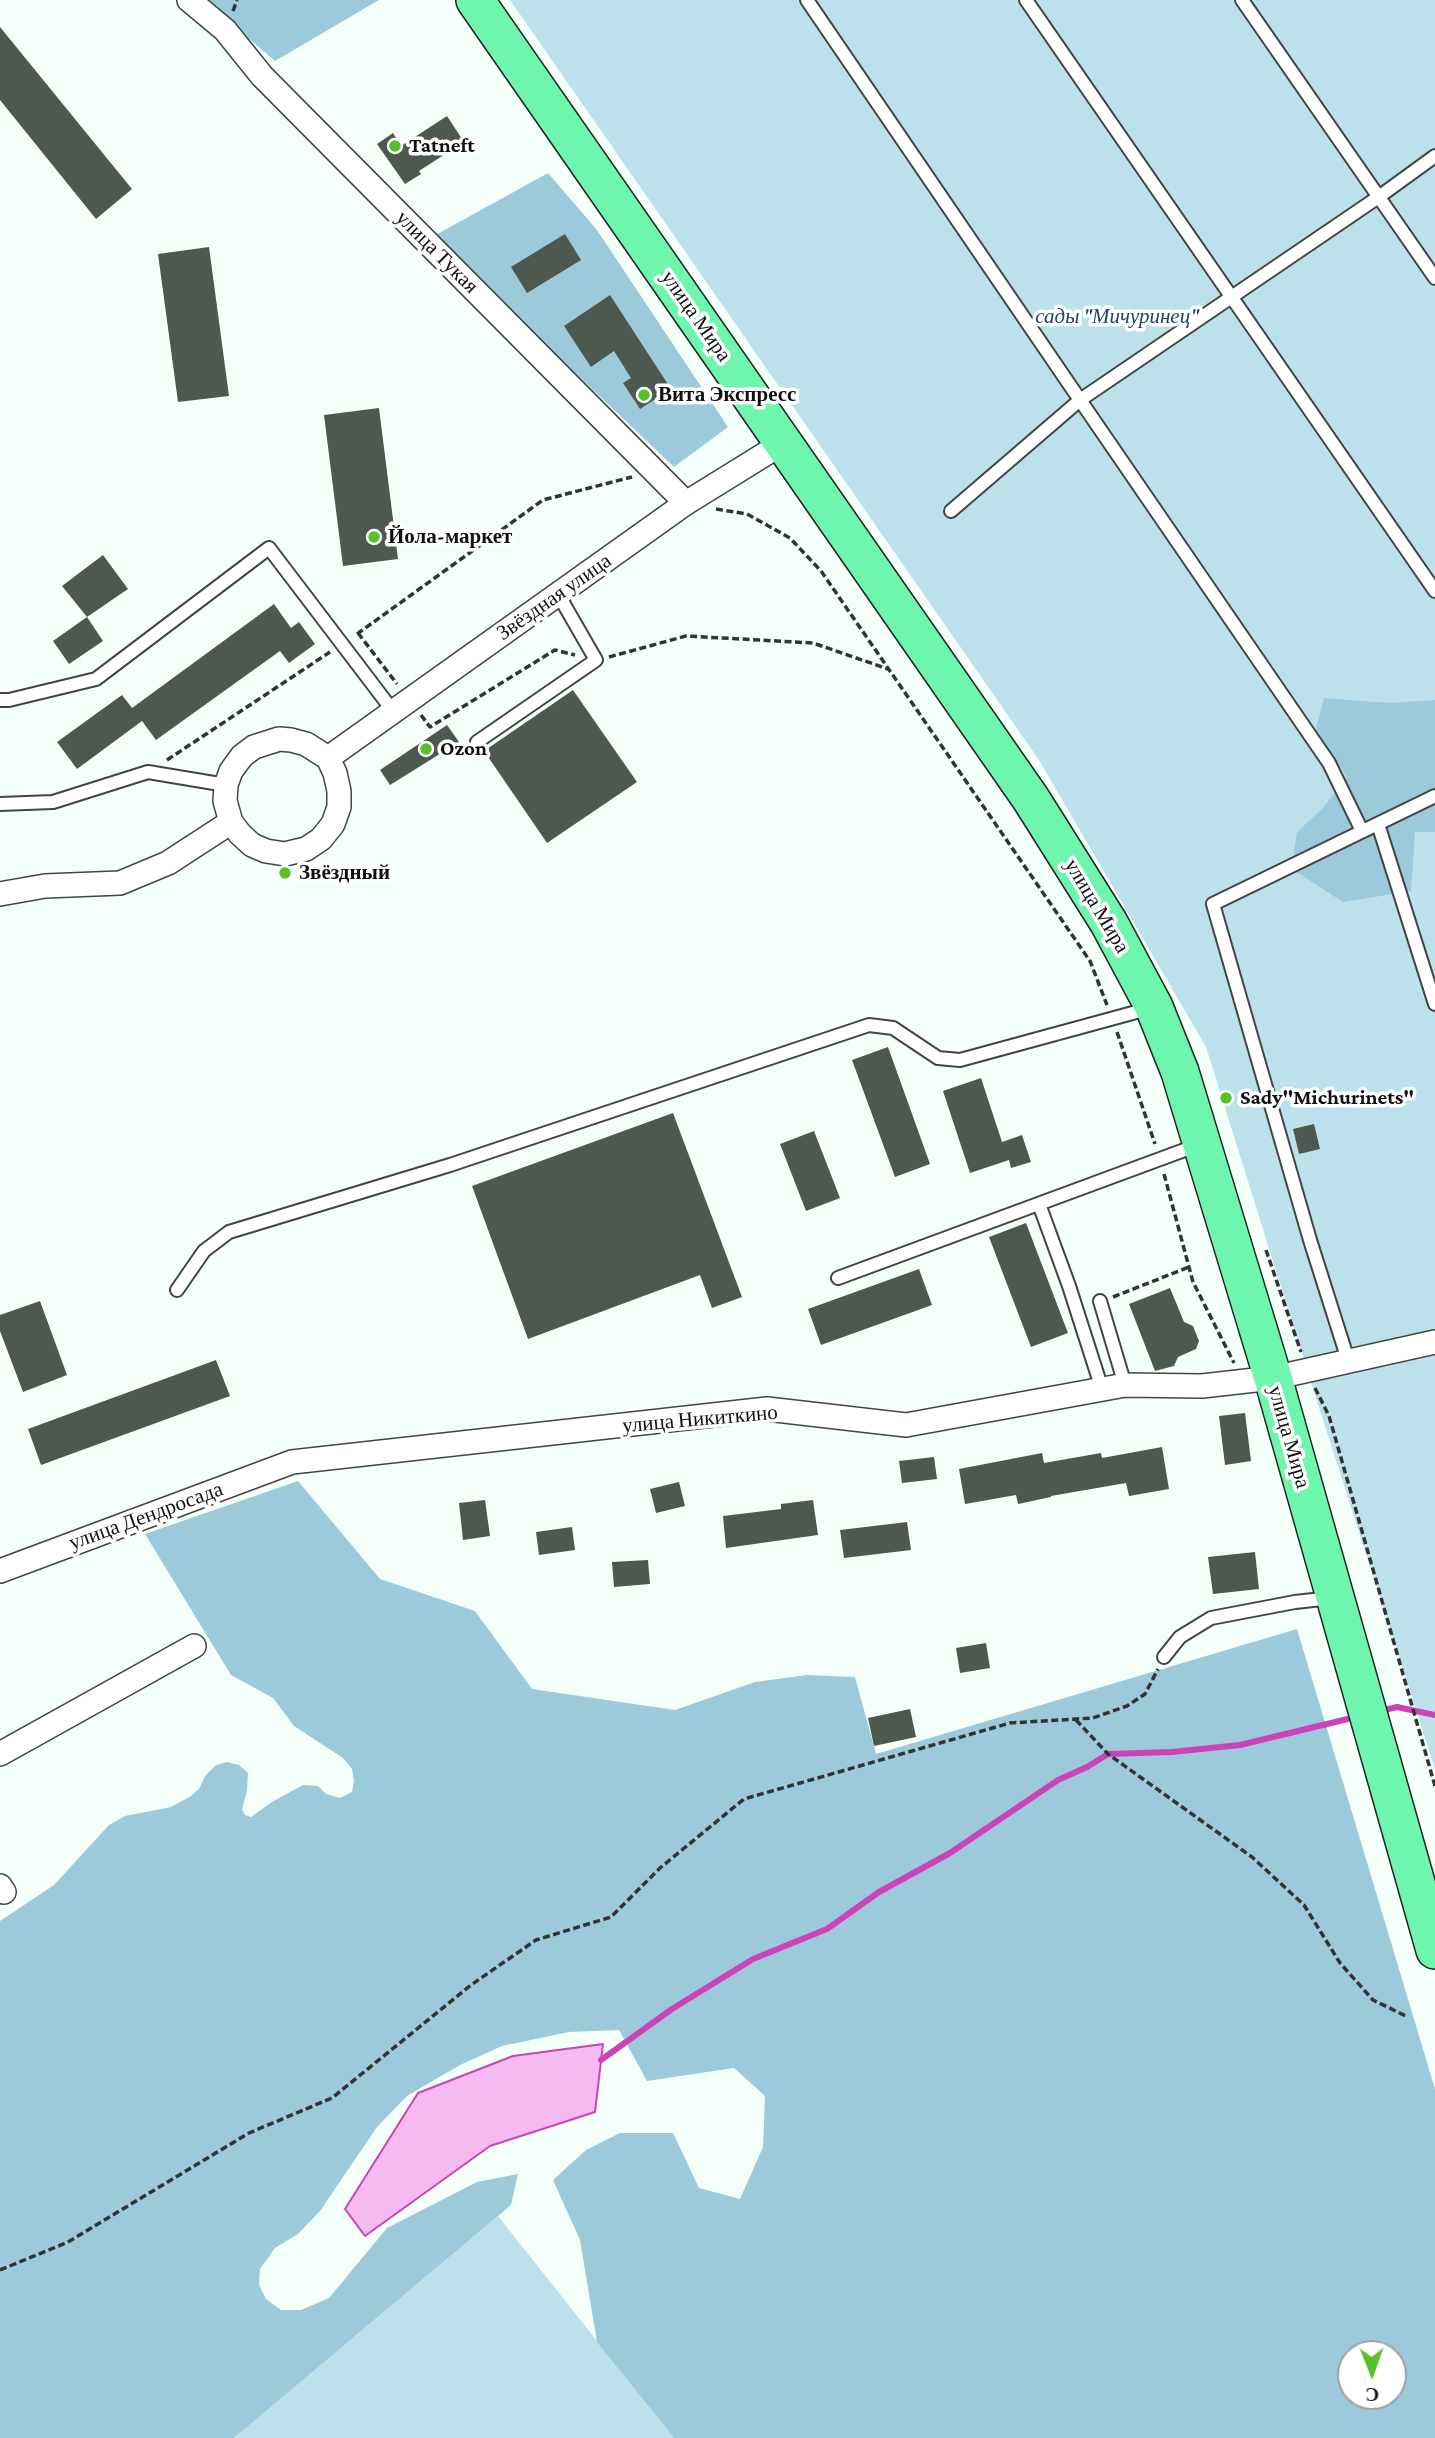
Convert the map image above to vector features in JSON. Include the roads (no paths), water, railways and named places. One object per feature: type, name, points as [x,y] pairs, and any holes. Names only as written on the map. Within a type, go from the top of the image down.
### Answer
[{"type":"main road","name":"улица Мира","points":[[475,0],[1031,799],[1109,923],[1154,1007],[1180,1072],[1274,1376],[1435,1950]]},
{"type":"street","name":"улица Тукая","points":[[189,0],[225,30],[262,76],[686,503]]},
{"type":"street","name":"Звёздная улица","points":[[328,758],[686,503],[783,443]]},
{"type":"street","points":[[291,740],[306,744],[328,758],[337,782],[339,807],[333,824],[321,839],[306,849],[285,854],[266,851],[246,839],[231,822],[225,801],[226,785],[231,771],[242,756],[267,741],[291,740]]},
{"type":"street","points":[[0,894],[45,886],[120,883],[168,863],[231,822]]},
{"type":"street","name":"улица Никиткино","points":[[292,1462],[767,1409],[906,1425],[1125,1385],[1202,1386],[1274,1376],[1435,1342]]},
{"type":"street","name":"улица Дендросада","points":[[0,1571],[292,1462]]},
{"type":"street","points":[[0,1754],[194,1646]]},
{"type":"lane","points":[[807,0],[1329,763],[1362,831]]},
{"type":"lane","points":[[1026,0],[1435,592]]},
{"type":"lane","points":[[1242,0],[1435,278]]},
{"type":"lane","points":[[951,511],[1080,400],[1231,299],[1435,156]]},
{"type":"lane","points":[[0,700],[96,680],[269,548],[342,644],[401,705]]},
{"type":"lane","points":[[477,742],[596,660],[558,594]]},
{"type":"lane","points":[[0,804],[53,802],[148,772],[226,785]]},
{"type":"lane","points":[[1349,1360],[1310,1240],[1213,904],[1435,796]]},
{"type":"lane","points":[[1378,824],[1435,1004]]},
{"type":"lane","points":[[177,1290],[204,1251],[229,1232],[450,1165],[869,1025],[893,1028],[939,1058],[960,1060],[1154,1007]]},
{"type":"lane","points":[[838,1278],[1202,1144]]},
{"type":"lane","points":[[1039,1203],[1102,1389]]},
{"type":"lane","points":[[1100,1301],[1125,1385]]},
{"type":"lane","points":[[1164,1657],[1180,1637],[1211,1618],[1295,1602],[1335,1598]]},
{"type":"waterway","points":[[1380,1711],[1397,1707],[1435,1715]]},
{"type":"waterway","points":[[601,2060],[672,2009],[753,1959],[827,1929],[879,1892],[950,1853],[1058,1780],[1108,1754],[1172,1752],[1240,1745],[1356,1717]]},
{"type":"place","name":"Tatneft","points":[[395,146]]},
{"type":"place","name":"Вита Экспресс","points":[[644,395]]},
{"type":"place","name":"Йола-маркет","points":[[374,537]]},
{"type":"place","name":"Ozon","points":[[426,749]]},
{"type":"place","name":"Звёздный","points":[[285,873]]},
{"type":"place","name":"Sady\"Michurinets\"","points":[[1226,1098]]},
{"type":"park label","name":"сады \"Мичуринец\"","points":[[1117,317]]}]
